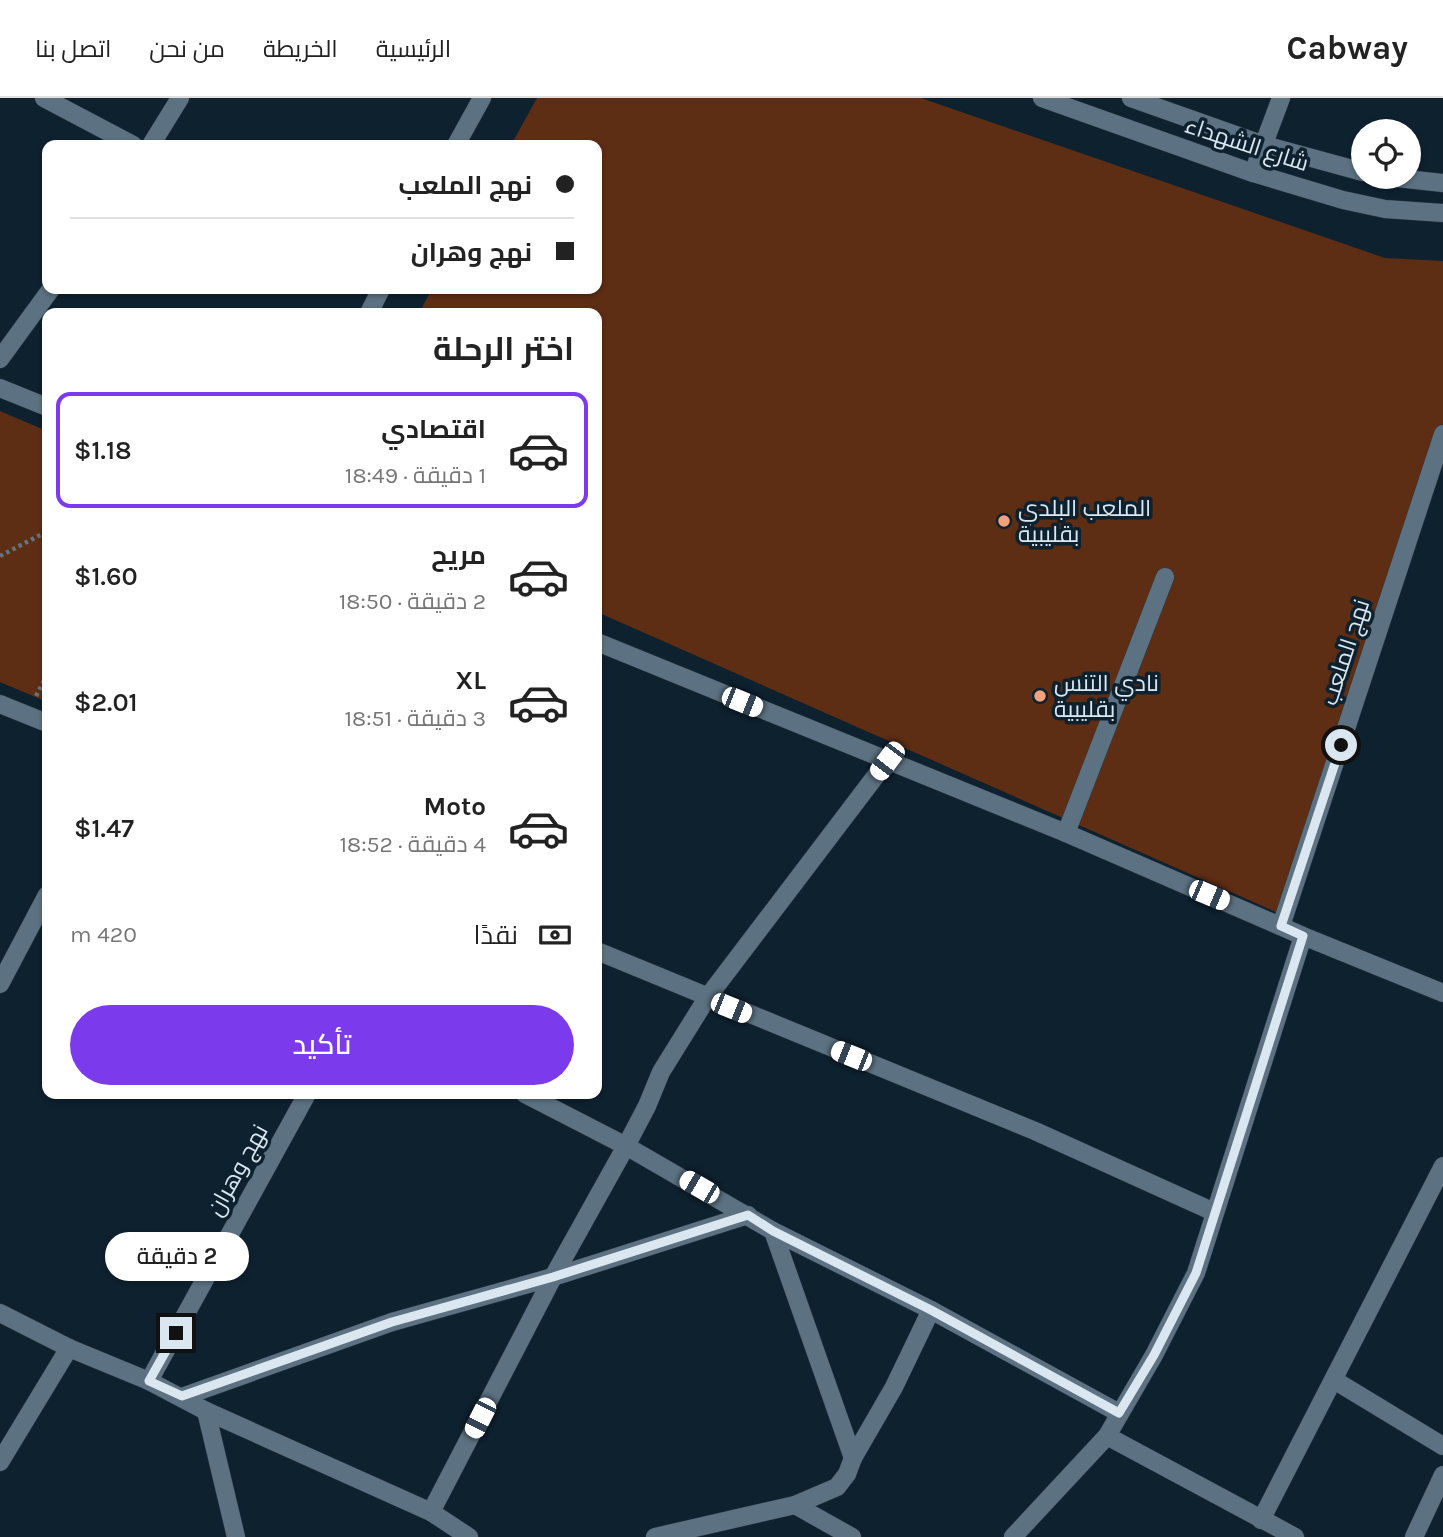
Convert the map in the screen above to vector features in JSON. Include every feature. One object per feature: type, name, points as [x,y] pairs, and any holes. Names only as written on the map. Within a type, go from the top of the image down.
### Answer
[{"type":"street","points":[[44,98],[124,140]]},
{"type":"street","points":[[154,140],[180,98]]},
{"type":"street","points":[[459,140],[482,98]]},
{"type":"street","name":"شارع الشهداء","points":[[1042,98],[1253,173],[1343,201],[1385,209],[1443,214]]},
{"type":"street","name":"شارع الشهداء","points":[[1131,98],[1264,145],[1351,169]]},
{"type":"street","points":[[1253,173],[1281,98]]},
{"type":"street","points":[[1421,181],[1443,183]]},
{"type":"street","points":[[1385,209],[1388,189]]},
{"type":"street","points":[[0,359],[47,294]]},
{"type":"street","points":[[0,388],[42,405]]},
{"type":"street","name":"نهج الملعب","points":[[1281,926],[1443,434]]},
{"type":"street","points":[[1066,833],[1165,577]]},
{"type":"street","points":[[602,644],[1066,833],[1303,936],[1443,993]]},
{"type":"street","points":[[0,704],[42,721]]},
{"type":"street","points":[[431,1512],[553,1277],[647,1106],[661,1072],[707,998],[887,761]]},
{"type":"street","points":[[0,984],[42,904]]},
{"type":"street","points":[[1013,1537],[1107,1436],[1154,1355],[1196,1273],[1303,936]]},
{"type":"street","points":[[602,953],[1035,1131],[1214,1212]]},
{"type":"street","name":"نهج وهران","points":[[149,1381],[304,1099]]},
{"type":"street","points":[[535,1099],[626,1146],[773,1231],[931,1310],[1119,1413]]},
{"type":"street","points":[[1261,1520],[1443,1166]]},
{"type":"street","points":[[182,1396],[392,1322],[553,1277],[748,1215]]},
{"type":"street","points":[[773,1231],[853,1458]]},
{"type":"street","points":[[655,1537],[795,1505],[837,1487],[847,1474],[853,1458],[894,1387],[931,1310]]},
{"type":"street","points":[[0,1313],[69,1349],[149,1381],[206,1411],[431,1512],[469,1537]]},
{"type":"street","points":[[0,1462],[69,1349]]},
{"type":"street","points":[[1334,1380],[1443,1446]]},
{"type":"street","points":[[206,1411],[236,1537]]},
{"type":"street","points":[[1107,1436],[1294,1537]]},
{"type":"street","points":[[1414,1537],[1443,1475]]},
{"type":"street","points":[[795,1505],[852,1537]]},
{"type":"path","points":[[0,556],[42,534]]},
{"type":"shaded area","name":"الملعب البلدي بقليبية","points":[[537,98],[921,98],[1385,258],[1443,261],[1443,429],[1278,913],[602,614],[602,308],[422,308],[429,294],[602,294],[602,140],[514,140]]},
{"type":"shaded area","points":[[0,411],[42,429],[42,700],[0,682]]},
{"type":"place","name":"الملعب البلدي بقليبية","points":[[1004,521]]},
{"type":"place","name":"نادي التنس بقليبية","points":[[1040,696]]},
{"type":"route","points":[[176,1333],[149,1381],[182,1396],[392,1322],[553,1277],[748,1215],[773,1231],[931,1310],[1119,1413],[1154,1355],[1196,1273],[1303,936],[1281,926],[1341,745]]}]
